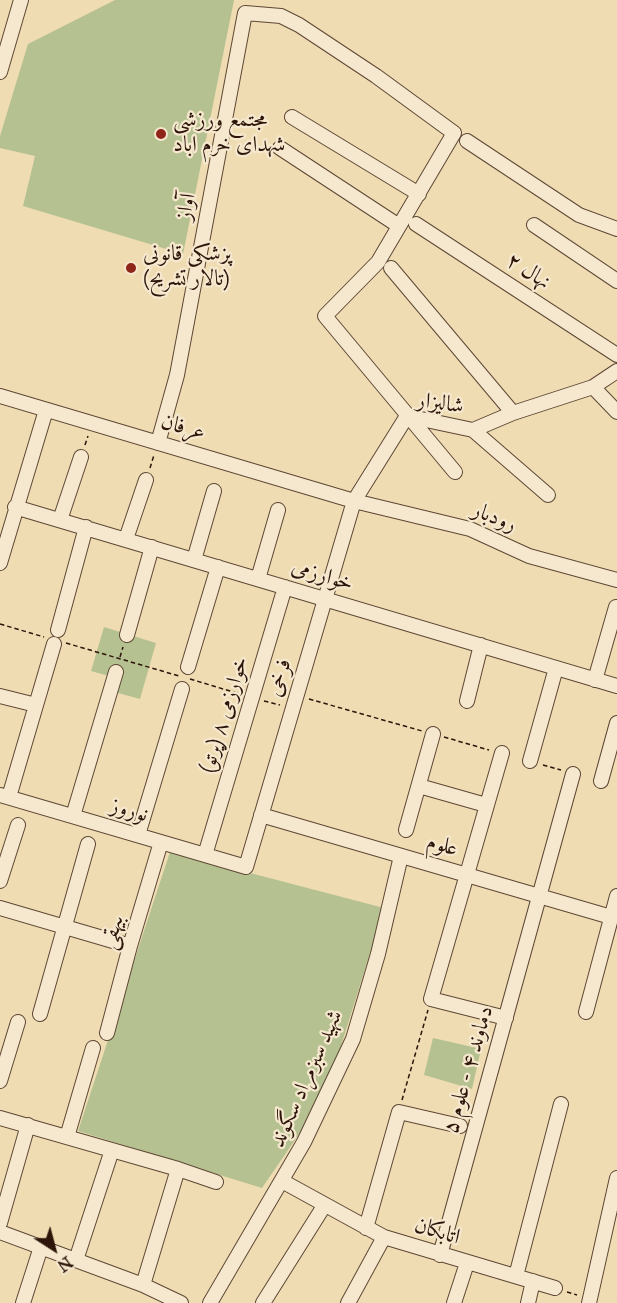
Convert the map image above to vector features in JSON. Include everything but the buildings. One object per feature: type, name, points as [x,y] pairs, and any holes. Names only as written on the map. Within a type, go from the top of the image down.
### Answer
[{"type":"street","points":[[0,72],[21,0]]},
{"type":"street","name":"آواز","points":[[158,443],[177,375],[244,13],[281,16],[299,25],[454,133],[419,194]]},
{"type":"street","points":[[292,117],[419,194],[378,262],[326,316],[455,472]]},
{"type":"street","points":[[467,141],[579,215],[617,230]]},
{"type":"street","points":[[280,148],[399,226]]},
{"type":"street","name":"نهال ۲","points":[[416,224],[617,355]]},
{"type":"street","points":[[534,225],[617,281]]},
{"type":"street","points":[[391,268],[513,413]]},
{"type":"street","name":"شالیزار","points":[[354,501],[407,416],[473,430],[513,413],[593,387],[617,371]]},
{"type":"street","points":[[593,387],[617,412]]},
{"type":"street","name":"عرفان","points":[[0,396],[354,501]]},
{"type":"street","points":[[0,563],[46,410]]},
{"type":"street","points":[[473,430],[548,495]]},
{"type":"street","points":[[60,520],[81,457]]},
{"type":"street","points":[[126,539],[146,480]]},
{"type":"street","points":[[194,560],[214,491]]},
{"type":"street","name":"رودبار","points":[[354,501],[470,529],[529,556],[617,580]]},
{"type":"street","name":"فرخی","points":[[246,867],[354,501]]},
{"type":"street","name":"خوارزمی","points":[[15,507],[617,686]]},
{"type":"street","points":[[258,579],[278,510]]},
{"type":"street","points":[[58,630],[86,528]]},
{"type":"street","points":[[127,635],[152,547]]},
{"type":"street","points":[[188,667],[218,567]]},
{"type":"street","name":"خوارزمی ۸ (پرتو)","points":[[205,855],[285,587]]},
{"type":"street","points":[[595,680],[615,608]]},
{"type":"street","points":[[4,796],[36,705],[55,641]]},
{"type":"street","points":[[467,701],[481,645]]},
{"type":"street","points":[[73,816],[118,665]]},
{"type":"street","points":[[530,761],[556,668]]},
{"type":"street","points":[[138,835],[182,689]]},
{"type":"street","points":[[0,696],[36,705]]},
{"type":"street","points":[[602,781],[617,723]]},
{"type":"street","points":[[406,830],[433,734]]},
{"type":"street","points":[[502,753],[431,999],[506,1018]]},
{"type":"street","name":"دماوند ۴ - علوم ۵","points":[[440,1255],[573,774]]},
{"type":"street","points":[[419,786],[486,805]]},
{"type":"street","name":"نوروز","points":[[4,796],[246,867]]},
{"type":"street","name":"علوم","points":[[261,815],[611,917]]},
{"type":"street","points":[[0,881],[18,825]]},
{"type":"street","name":"بیهقی","points":[[107,1034],[161,842]]},
{"type":"street","points":[[40,1014],[88,844]]},
{"type":"street","name":"شهید سبزمراد سگوند","points":[[210,1303],[282,1181],[353,1039],[378,954],[401,856]]},
{"type":"street","points":[[586,1012],[617,896]]},
{"type":"street","points":[[0,908],[130,946]]},
{"type":"street","points":[[0,1081],[18,1022]]},
{"type":"street","points":[[67,1137],[93,1048]]},
{"type":"street","points":[[516,1276],[561,1104]]},
{"type":"street","points":[[366,1228],[399,1113],[460,1126]]},
{"type":"street","points":[[0,1118],[178,1168],[216,1182]]},
{"type":"street","points":[[0,1223],[28,1125]]},
{"type":"street","points":[[76,1260],[112,1150]]},
{"type":"street","points":[[143,1285],[178,1168]]},
{"type":"street","name":"اتابکان","points":[[282,1181],[384,1238],[555,1288]]},
{"type":"street","points":[[589,1301],[616,1185]]},
{"type":"street","points":[[263,1303],[324,1206]]},
{"type":"street","points":[[0,1232],[143,1285],[181,1303]]},
{"type":"street","points":[[348,1303],[384,1238]]},
{"type":"street","points":[[23,1303],[41,1247]]},
{"type":"street","points":[[454,1303],[467,1263]]},
{"type":"street","points":[[528,1303],[533,1281]]},
{"type":"path","points":[[81,457],[91,423]]},
{"type":"path","points":[[146,480],[158,443]]},
{"type":"path","points":[[0,624],[55,641],[118,665],[252,698],[294,702],[433,734],[502,753]]},
{"type":"path","points":[[118,665],[127,635]]},
{"type":"path","points":[[530,761],[573,774]]},
{"type":"path","points":[[399,1113],[431,999]]},
{"type":"path","points":[[555,1288],[589,1301]]},
{"type":"green space","points":[[115,0],[234,0],[183,254],[23,206],[35,156],[0,148],[0,136],[28,44]]},
{"type":"green space","points":[[104,627],[156,643],[140,699],[107,690],[109,676],[91,671]]},
{"type":"green space","points":[[170,852],[384,908],[341,1046],[308,1121],[262,1188],[78,1131]]},
{"type":"green space","points":[[433,1038],[481,1049],[472,1089],[424,1075]]},
{"type":"place","name":"مجتمع ورزشی شهدای خرم اباد","points":[[161,134]]},
{"type":"place","name":"پزشکی قانونی (تالار تشریح)","points":[[131,268]]}]
